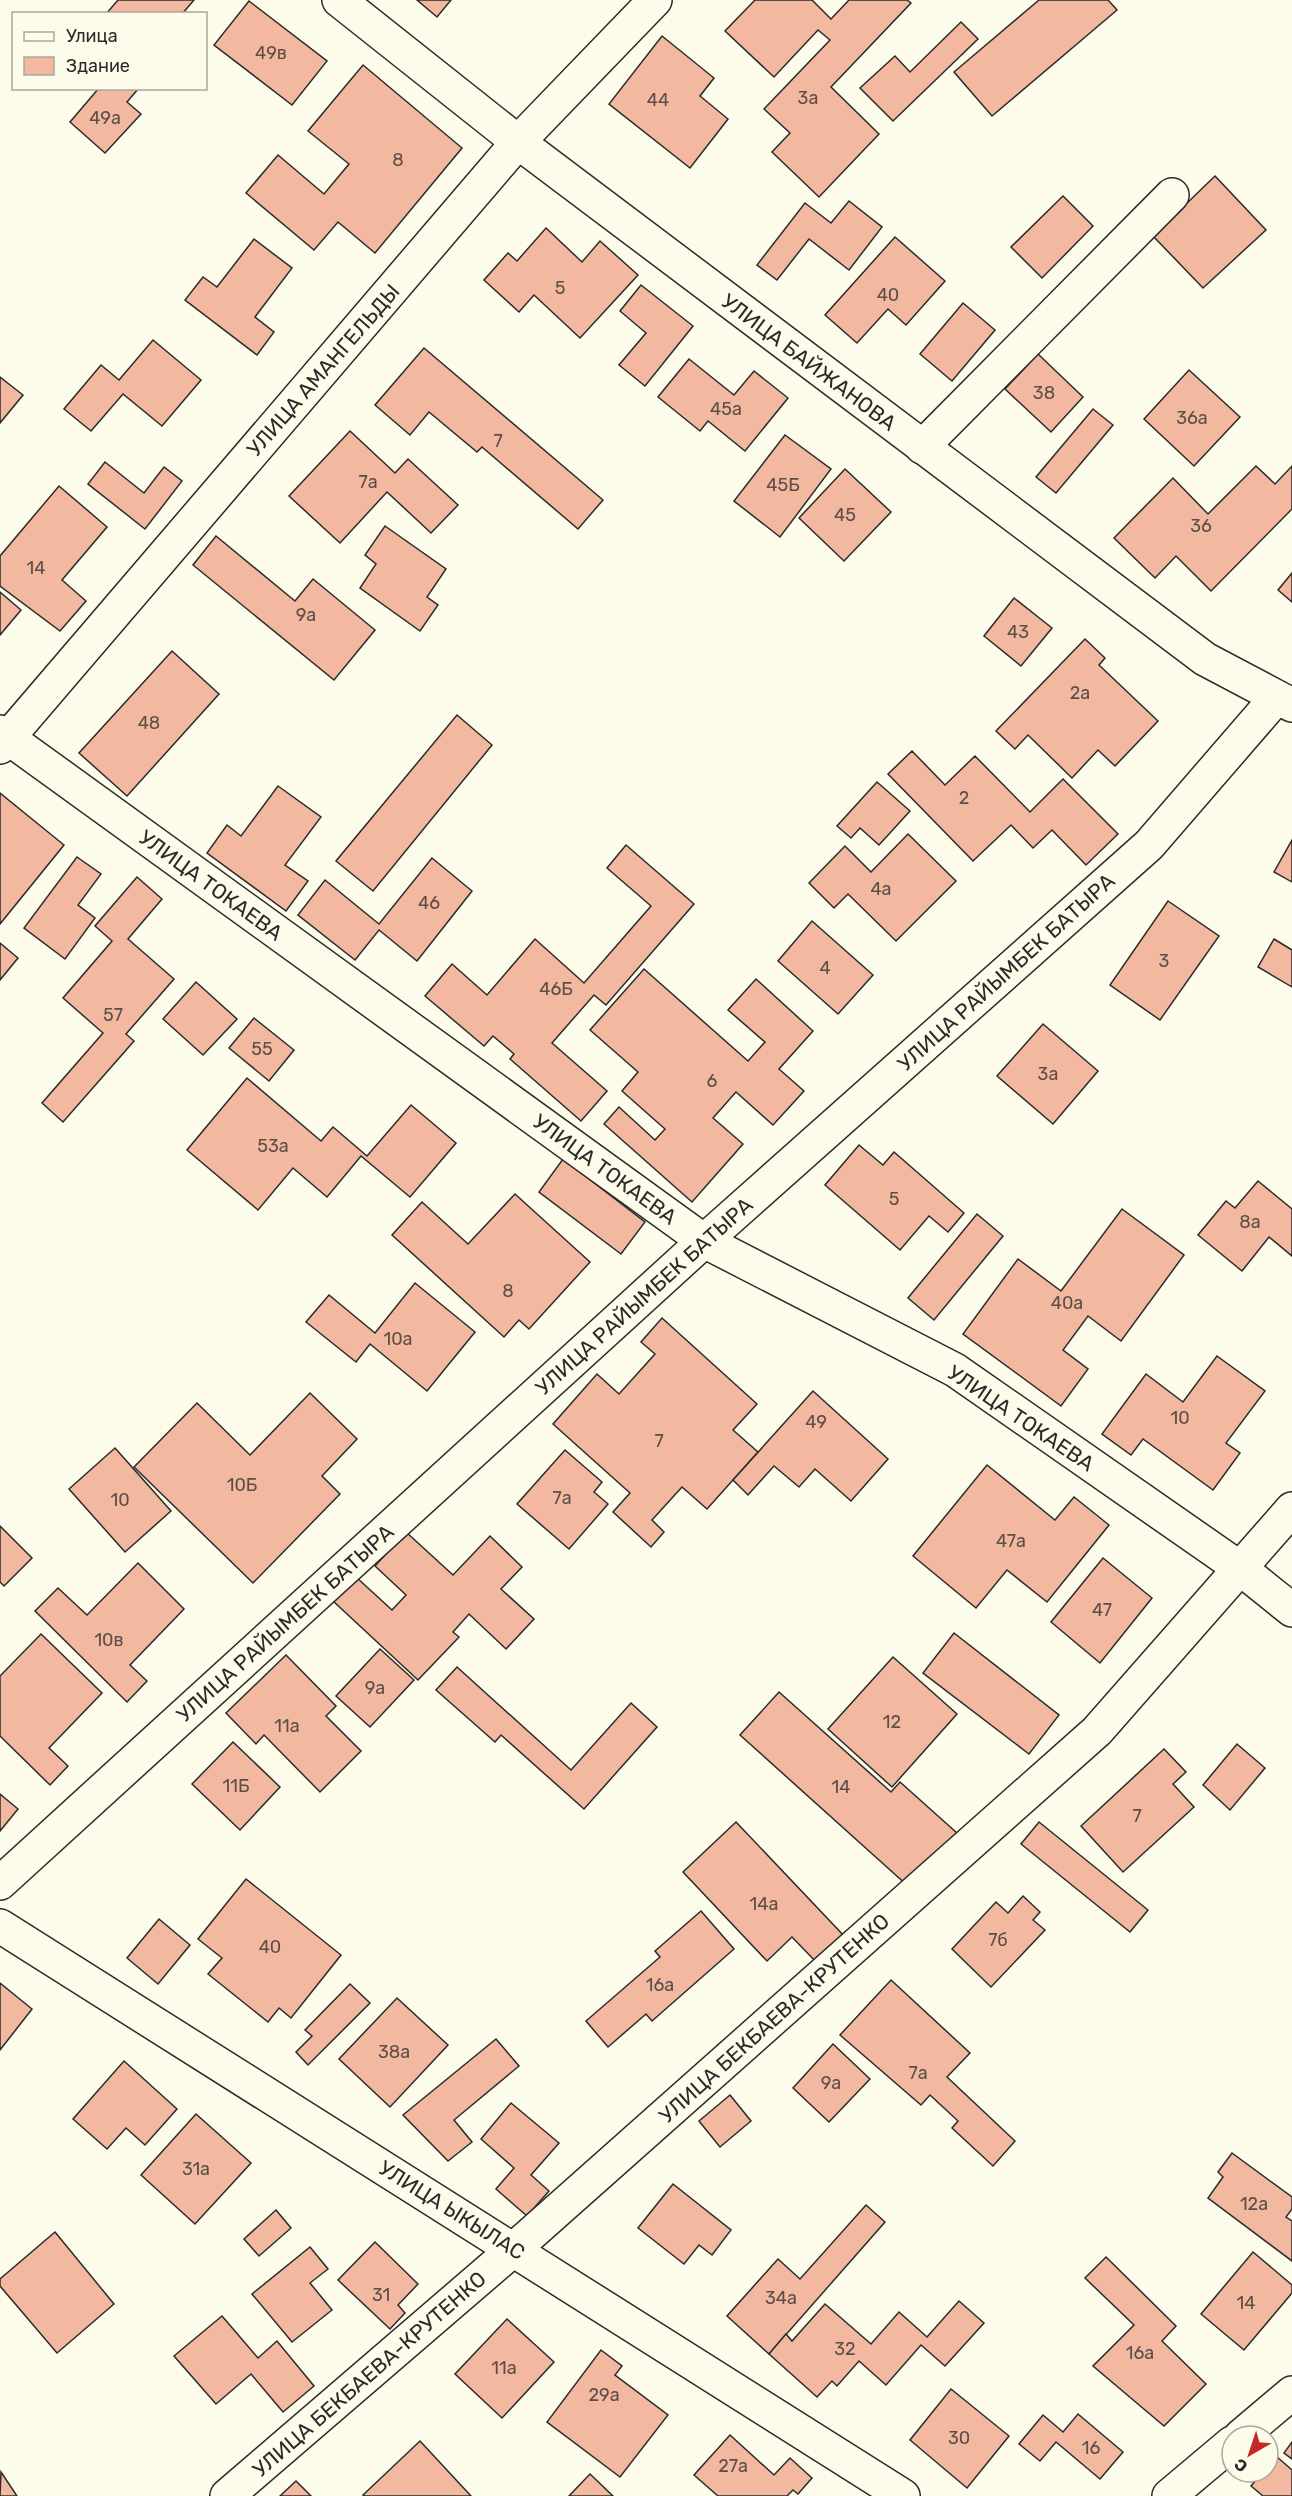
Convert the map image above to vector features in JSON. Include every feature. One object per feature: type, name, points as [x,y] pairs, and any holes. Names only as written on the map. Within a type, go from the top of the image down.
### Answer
[{"type":"street","name":"УЛИЦА БАЙЖАНОВА","points":[[339,0],[518,142],[1205,659],[1284,701]]},
{"type":"street","name":"УЛИЦА АМАНГЕЛЬДЫ","points":[[2,739],[518,142],[655,0]]},
{"type":"street","points":[[922,447],[1172,195]]},
{"type":"street","name":"УЛИЦА РАЙЫМБЕК БАТЫРА","points":[[0,1883],[704,1240],[1149,844],[1284,701]]},
{"type":"street","name":"УЛИЦА ТОКАЕВА","points":[[2,739],[704,1240],[956,1371],[1241,1569],[1292,1610]]},
{"type":"street","name":"УЛИЦА БЕКБАЕВА-КРУТЕНКО","points":[[226,2496],[514,2249],[1097,1731],[1292,1509]]},
{"type":"street","name":"УЛИЦА ЫКЫЛАС","points":[[0,1926],[903,2496]]},
{"type":"street","points":[[1255,2424],[1292,2393]]},
{"type":"street","points":[[1169,2496],[1220,2454]]},
{"type":"building","points":[[118,0],[194,0],[184,12],[108,12]]},
{"type":"building","points":[[417,0],[451,0],[437,17]]},
{"type":"building","points":[[755,0],[812,0],[831,19],[849,0],[907,0],[911,3],[831,87],[879,134],[819,197],[772,152],[790,133],[764,109],[830,40],[818,30],[774,77],[725,31]]},
{"type":"building","points":[[1039,0],[1108,0],[1117,10],[992,116],[954,72]]},
{"type":"building","points":[[249,1],[327,61],[292,105],[214,45]]},
{"type":"building","points":[[961,22],[978,39],[893,121],[860,88],[895,56],[910,72]]},
{"type":"building","points":[[662,36],[714,78],[700,96],[728,119],[690,168],[609,104]]},
{"type":"building","points":[[363,65],[462,148],[375,253],[338,222],[314,250],[246,193],[278,155],[324,194],[349,164],[308,131]]},
{"type":"building","points":[[97,90],[137,90],[127,102],[141,114],[105,153],[70,122]]},
{"type":"building","points":[[1215,176],[1266,230],[1203,288],[1153,236]]},
{"type":"building","points":[[1063,196],[1093,226],[1042,278],[1011,247]]},
{"type":"building","points":[[849,201],[882,227],[849,270],[809,239],[777,280],[757,265],[805,203],[831,223]]},
{"type":"building","points":[[546,228],[582,262],[600,241],[638,275],[580,338],[534,295],[519,312],[484,280],[508,253],[517,261]]},
{"type":"building","points":[[895,237],[945,281],[906,325],[888,309],[857,343],[825,315]]},
{"type":"building","points":[[254,239],[292,268],[255,317],[274,332],[257,355],[185,300],[203,277],[217,287]]},
{"type":"building","points":[[641,285],[693,326],[645,386],[619,365],[646,333],[620,311]]},
{"type":"building","points":[[963,303],[995,330],[952,381],[920,354]]},
{"type":"building","points":[[153,340],[201,380],[162,426],[123,394],[91,431],[64,409],[101,365],[119,380]]},
{"type":"building","points":[[424,348],[603,500],[578,529],[482,447],[477,452],[429,412],[410,435],[375,405]]},
{"type":"building","points":[[1038,354],[1083,397],[1051,432],[1005,389]]},
{"type":"building","points":[[689,359],[734,395],[754,371],[788,398],[745,451],[708,421],[700,431],[658,397]]},
{"type":"building","points":[[1189,370],[1240,417],[1194,466],[1144,419]]},
{"type":"building","points":[[0,377],[23,395],[0,423]]},
{"type":"building","points":[[1093,409],[1113,425],[1056,493],[1036,477]]},
{"type":"building","points":[[350,431],[395,473],[408,459],[458,505],[431,533],[387,492],[340,543],[289,496]]},
{"type":"building","points":[[785,435],[831,469],[780,537],[734,501]]},
{"type":"building","points":[[105,462],[144,493],[164,467],[182,481],[145,529],[88,484]]},
{"type":"building","points":[[1256,466],[1275,484],[1292,466],[1292,509],[1211,591],[1176,556],[1155,578],[1114,538],[1173,478],[1208,514]]},
{"type":"building","points":[[845,469],[891,512],[844,561],[799,518]]},
{"type":"building","points":[[59,486],[107,527],[62,580],[86,601],[60,631],[0,586],[0,556]]},
{"type":"building","points":[[385,526],[446,569],[427,597],[438,605],[420,631],[360,588],[376,564],[365,555]]},
{"type":"building","points":[[216,536],[295,601],[313,579],[375,630],[334,680],[193,565]]},
{"type":"building","points":[[1292,573],[1292,602],[1278,590]]},
{"type":"building","points":[[0,592],[21,610],[0,635]]},
{"type":"building","points":[[1014,598],[1052,628],[1021,666],[984,636]]},
{"type":"building","points":[[1085,639],[1105,658],[1099,665],[1158,721],[1115,766],[1098,750],[1072,778],[1028,735],[1015,749],[996,731]]},
{"type":"building","points":[[172,651],[219,694],[127,796],[79,753]]},
{"type":"building","points":[[457,715],[492,745],[373,891],[336,861]]},
{"type":"building","points":[[912,751],[945,785],[975,756],[1030,812],[1063,779],[1118,834],[1086,865],[1052,830],[1033,848],[1011,825],[973,861],[888,774]]},
{"type":"building","points":[[877,782],[910,811],[879,845],[860,828],[851,838],[837,826]]},
{"type":"building","points":[[278,786],[321,817],[285,865],[308,881],[286,911],[207,853],[227,825],[241,836]]},
{"type":"building","points":[[0,793],[64,845],[0,924]]},
{"type":"building","points":[[908,834],[956,881],[896,941],[848,894],[834,908],[809,883],[845,846],[871,872]]},
{"type":"building","points":[[1292,840],[1292,882],[1274,872]]},
{"type":"building","points":[[626,845],[694,904],[606,1005],[594,995],[552,1043],[607,1091],[581,1121],[510,1059],[514,1054],[493,1036],[484,1046],[425,996],[452,964],[487,995],[535,939],[584,983],[651,906],[607,868]]},
{"type":"building","points":[[77,857],[101,874],[78,905],[95,918],[65,959],[24,928]]},
{"type":"building","points":[[432,858],[472,891],[417,961],[379,930],[355,960],[298,915],[325,880],[379,924]]},
{"type":"building","points":[[137,877],[162,899],[128,939],[174,979],[126,1034],[134,1041],[63,1122],[42,1103],[103,1033],[63,998],[112,941],[95,926]]},
{"type":"building","points":[[1168,901],[1219,936],[1160,1020],[1110,985]]},
{"type":"building","points":[[812,921],[873,975],[838,1014],[778,961]]},
{"type":"building","points":[[1274,939],[1292,950],[1292,987],[1258,967]]},
{"type":"building","points":[[0,943],[18,958],[0,980]]},
{"type":"building","points":[[644,969],[748,1061],[765,1042],[728,1010],[756,979],[813,1031],[779,1069],[804,1091],[773,1125],[736,1092],[713,1118],[743,1144],[692,1202],[604,1124],[619,1107],[655,1140],[665,1129],[622,1091],[638,1072],[590,1030]]},
{"type":"building","points":[[196,982],[237,1019],[203,1055],[163,1019]]},
{"type":"building","points":[[254,1018],[294,1050],[269,1081],[229,1048]]},
{"type":"building","points":[[1043,1024],[1098,1071],[1053,1124],[997,1076]]},
{"type":"building","points":[[247,1078],[321,1141],[333,1127],[367,1156],[411,1105],[456,1143],[410,1197],[361,1156],[327,1197],[293,1168],[258,1210],[187,1150]]},
{"type":"building","points":[[859,1145],[883,1165],[894,1152],[964,1213],[948,1232],[929,1216],[900,1250],[825,1185]]},
{"type":"building","points":[[563,1159],[645,1222],[621,1254],[539,1192]]},
{"type":"building","points":[[1258,1181],[1292,1209],[1292,1256],[1269,1237],[1242,1271],[1198,1235],[1226,1201],[1235,1208]]},
{"type":"building","points":[[515,1194],[590,1262],[529,1329],[519,1320],[504,1337],[392,1235],[422,1202],[468,1244]]},
{"type":"building","points":[[1122,1209],[1184,1255],[1121,1341],[1088,1316],[1063,1350],[1088,1369],[1061,1406],[963,1334],[1018,1259],[1061,1291]]},
{"type":"building","points":[[977,1214],[1003,1236],[934,1320],[908,1298]]},
{"type":"building","points":[[415,1283],[475,1332],[427,1391],[370,1344],[356,1362],[306,1322],[329,1295],[375,1333]]},
{"type":"building","points":[[662,1318],[757,1404],[733,1430],[758,1452],[707,1509],[682,1487],[652,1520],[664,1532],[651,1547],[613,1512],[630,1493],[553,1424],[597,1374],[619,1394],[655,1354],[641,1342]]},
{"type":"building","points":[[1217,1356],[1265,1391],[1226,1443],[1240,1453],[1213,1490],[1143,1439],[1131,1455],[1102,1434],[1146,1374],[1183,1402]]},
{"type":"building","points":[[813,1391],[888,1459],[851,1501],[815,1469],[799,1487],[774,1466],[748,1495],[733,1480]]},
{"type":"building","points":[[310,1393],[357,1439],[322,1476],[340,1494],[253,1583],[134,1467],[197,1403],[250,1455]]},
{"type":"building","points":[[115,1448],[171,1511],[125,1552],[69,1489]]},
{"type":"building","points":[[565,1450],[602,1482],[594,1492],[608,1504],[569,1549],[517,1504]]},
{"type":"building","points":[[987,1465],[1055,1520],[1074,1497],[1109,1525],[1047,1602],[1007,1570],[976,1608],[913,1556]]},
{"type":"building","points":[[0,1526],[32,1558],[4,1586],[0,1582]]},
{"type":"building","points":[[406,1532],[453,1575],[490,1536],[522,1567],[501,1589],[534,1619],[506,1649],[469,1614],[453,1632],[459,1637],[418,1680],[333,1601],[356,1577],[392,1610],[406,1595],[375,1566]]},
{"type":"building","points":[[1103,1558],[1152,1598],[1100,1663],[1051,1622]]},
{"type":"building","points":[[138,1563],[184,1609],[130,1665],[147,1681],[127,1702],[35,1611],[58,1588],[87,1615]]},
{"type":"building","points":[[954,1633],[1059,1715],[1029,1754],[923,1673]]},
{"type":"building","points":[[41,1634],[102,1693],[49,1748],[68,1766],[50,1785],[0,1736],[0,1676]]},
{"type":"building","points":[[380,1649],[414,1680],[370,1727],[336,1696]]},
{"type":"building","points":[[286,1655],[336,1706],[326,1716],[361,1751],[320,1792],[264,1735],[256,1744],[226,1713]]},
{"type":"building","points":[[893,1657],[957,1714],[892,1787],[828,1729]]},
{"type":"building","points":[[457,1667],[571,1770],[631,1703],[657,1727],[584,1809],[501,1735],[495,1742],[436,1690]]},
{"type":"building","points":[[779,1692],[891,1792],[900,1782],[957,1833],[909,1887],[740,1735]]},
{"type":"building","points":[[233,1742],[280,1787],[240,1830],[192,1784]]},
{"type":"building","points":[[1237,1744],[1265,1768],[1230,1810],[1203,1785]]},
{"type":"building","points":[[1164,1749],[1186,1772],[1173,1784],[1194,1807],[1123,1872],[1081,1826]]},
{"type":"building","points":[[0,1794],[18,1809],[0,1831]]},
{"type":"building","points":[[736,1822],[846,1938],[818,1964],[792,1937],[767,1961],[683,1872]]},
{"type":"building","points":[[1039,1822],[1148,1910],[1130,1932],[1021,1844]]},
{"type":"building","points":[[246,1879],[341,1955],[291,2018],[279,2008],[268,2022],[208,1974],[222,1958],[198,1939]]},
{"type":"building","points":[[1023,1896],[1040,1912],[1033,1920],[1045,1930],[991,1987],[952,1949],[996,1902],[1008,1913]]},
{"type":"building","points":[[701,1911],[734,1949],[652,2021],[646,2014],[608,2047],[586,2021],[660,1957],[655,1951]]},
{"type":"building","points":[[159,1919],[190,1945],[158,1984],[127,1958]]},
{"type":"building","points":[[891,1980],[970,2053],[947,2077],[1015,2141],[993,2166],[952,2128],[958,2121],[930,2095],[921,2105],[840,2035]]},
{"type":"building","points":[[0,1983],[32,2009],[0,2050]]},
{"type":"building","points":[[350,1984],[370,2003],[308,2065],[296,2052],[312,2036],[305,2030]]},
{"type":"building","points":[[397,1998],[448,2045],[390,2107],[339,2059]]},
{"type":"building","points":[[496,2039],[519,2066],[454,2120],[472,2142],[448,2161],[403,2115]]},
{"type":"building","points":[[833,2044],[870,2079],[829,2122],[793,2088]]},
{"type":"building","points":[[124,2061],[177,2109],[145,2145],[126,2128],[107,2149],[73,2119]]},
{"type":"building","points":[[730,2095],[751,2121],[720,2147],[699,2121]]},
{"type":"building","points":[[511,2103],[559,2143],[531,2175],[549,2191],[527,2216],[496,2189],[514,2168],[481,2139]]},
{"type":"building","points":[[196,2114],[251,2163],[195,2224],[141,2175]]},
{"type":"building","points":[[1232,2153],[1292,2197],[1292,2209],[1286,2217],[1292,2221],[1292,2261],[1208,2198],[1223,2177],[1218,2172]]},
{"type":"building","points":[[673,2184],[731,2230],[712,2255],[699,2245],[684,2264],[638,2228]]},
{"type":"building","points":[[866,2205],[885,2222],[769,2354],[727,2316],[778,2259],[800,2279]]},
{"type":"building","points":[[276,2210],[291,2228],[259,2256],[244,2239]]},
{"type":"building","points":[[55,2232],[114,2304],[57,2353],[0,2286],[0,2279]]},
{"type":"building","points":[[375,2242],[418,2284],[398,2305],[405,2313],[390,2329],[338,2280]]},
{"type":"building","points":[[310,2247],[328,2269],[310,2283],[332,2310],[292,2342],[252,2294]]},
{"type":"building","points":[[1253,2252],[1292,2285],[1292,2293],[1244,2350],[1201,2314]]},
{"type":"building","points":[[1106,2257],[1176,2326],[1162,2341],[1206,2384],[1164,2426],[1093,2366],[1134,2325],[1085,2278]]},
{"type":"building","points":[[959,2301],[984,2323],[945,2366],[921,2345],[886,2385],[859,2361],[837,2386],[832,2381],[817,2397],[769,2354],[786,2334],[792,2341],[825,2304],[871,2344],[899,2312],[927,2337]]},
{"type":"building","points":[[222,2316],[258,2358],[277,2341],[314,2386],[283,2412],[251,2374],[216,2404],[174,2356]]},
{"type":"building","points":[[507,2319],[554,2362],[502,2418],[455,2374]]},
{"type":"building","points":[[601,2350],[622,2366],[615,2375],[668,2415],[620,2477],[547,2422]]},
{"type":"building","points":[[951,2389],[1009,2436],[967,2488],[910,2440]]},
{"type":"building","points":[[1078,2414],[1123,2452],[1100,2479],[1056,2442],[1040,2461],[1019,2444],[1043,2415],[1063,2432]]},
{"type":"building","points":[[730,2435],[774,2475],[790,2458],[812,2478],[798,2494],[793,2490],[787,2496],[718,2496],[694,2475]]},
{"type":"building","points":[[420,2441],[471,2496],[363,2495]]},
{"type":"building","points":[[1292,2442],[1292,2459],[1284,2453]]},
{"type":"building","points":[[1280,2460],[1292,2470],[1292,2496],[1263,2496],[1251,2486],[1253,2484],[1280,2484]]},
{"type":"building","points":[[1,2472],[17,2496],[0,2496]]},
{"type":"building","points":[[590,2474],[613,2496],[569,2496]]},
{"type":"building","points":[[296,2481],[311,2496],[280,2496]]}]
